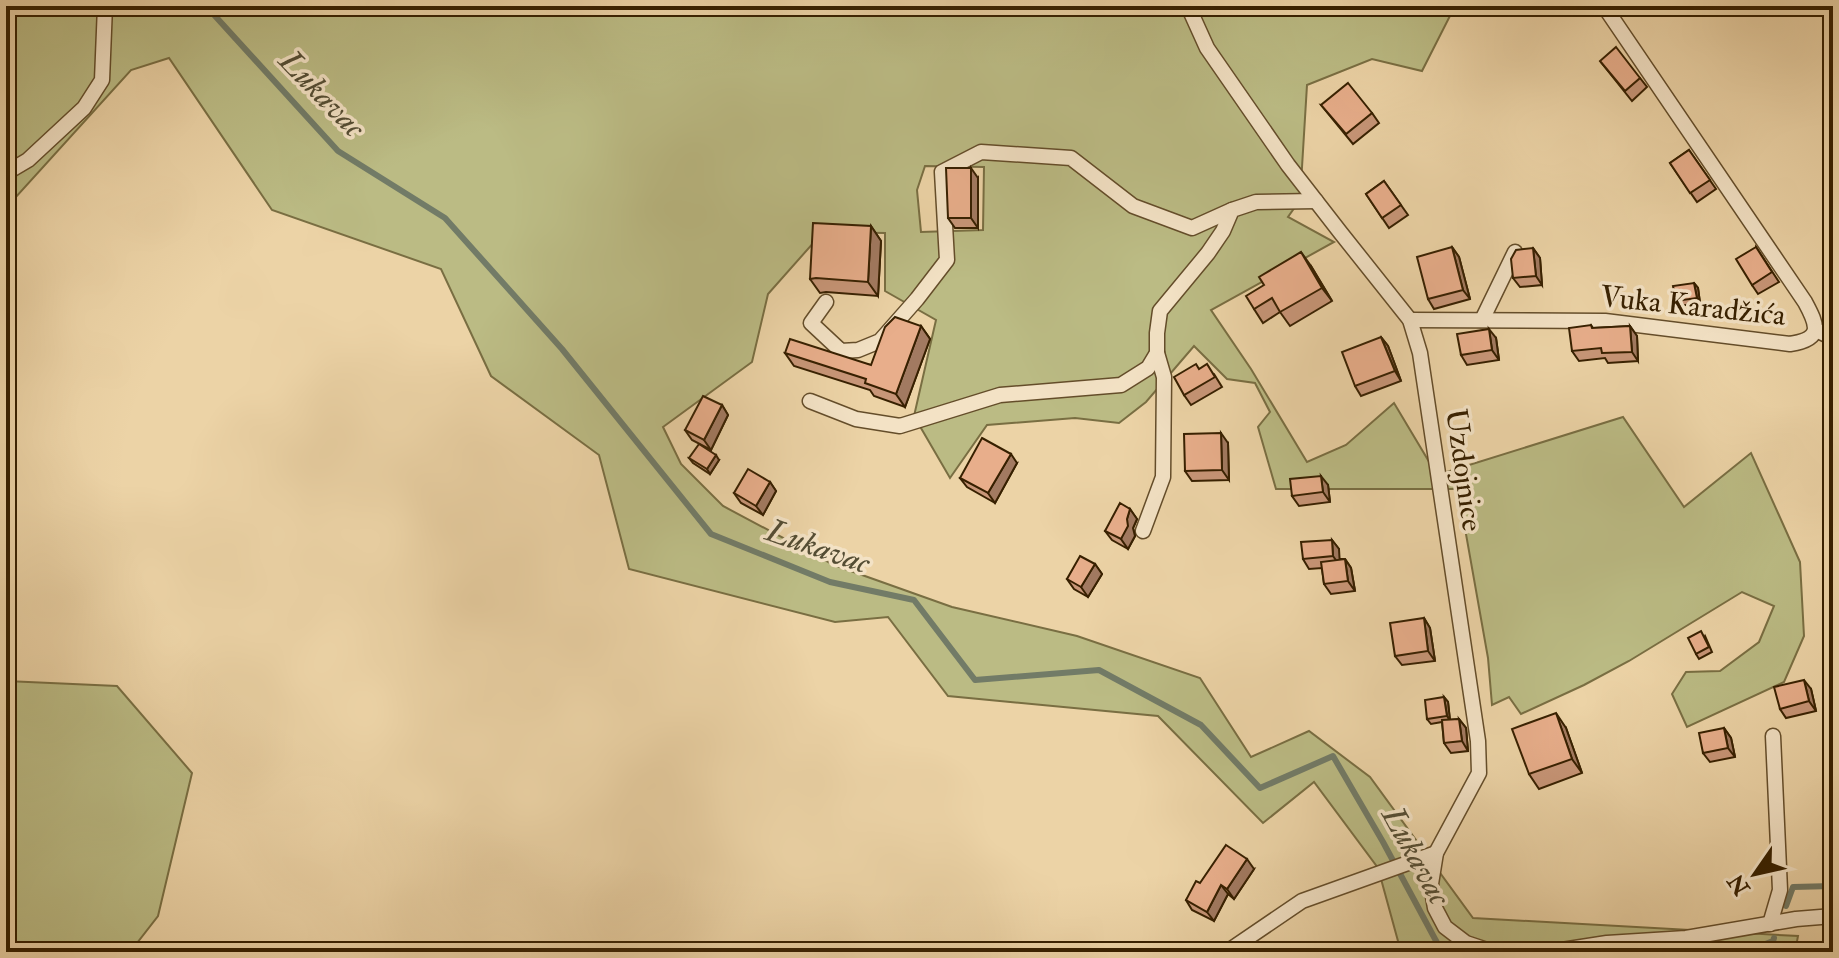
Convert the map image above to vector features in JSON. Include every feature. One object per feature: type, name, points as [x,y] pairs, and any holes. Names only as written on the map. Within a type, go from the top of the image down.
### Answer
[{"type":"street","points":[[6,173],[28,160],[84,108],[102,80],[105,6]]},
{"type":"street","points":[[1188,6],[1207,48],[1316,201]]},
{"type":"street","name":"Vuka Karadžića","points":[[1410,320],[1605,321],[1790,344],[1805,342],[1813,337],[1815,320],[1805,302],[1604,6]]},
{"type":"street","points":[[826,302],[811,323],[841,351],[858,350],[880,341],[947,260],[942,172],[981,152],[1071,158],[1133,206],[1192,228],[1256,202],[1316,201]]},
{"type":"street","name":"Uzdojnice","points":[[1316,201],[1410,320],[1420,353],[1478,741],[1479,773],[1436,853]]},
{"type":"street","points":[[1143,531],[1163,477],[1164,377],[1157,353],[1160,311],[1208,253],[1232,210]]},
{"type":"street","points":[[1482,320],[1515,252]]},
{"type":"street","points":[[1816,330],[1833,338]]},
{"type":"street","points":[[810,401],[856,419],[900,426],[1000,395],[1121,385],[1148,368],[1157,353]]},
{"type":"street","points":[[1770,924],[1780,890],[1773,736]]},
{"type":"street","points":[[1227,952],[1302,901],[1436,853],[1431,884],[1435,908],[1445,927],[1466,943],[1493,952]]},
{"type":"street","points":[[1549,952],[1607,943],[1686,938],[1796,919],[1833,916]]},
{"type":"green space","points":[[6,6],[1455,6],[1422,71],[1372,59],[1307,85],[1300,200],[1288,217],[1334,242],[1211,310],[1307,462],[1346,445],[1394,403],[1437,475],[1623,417],[1684,507],[1751,453],[1800,562],[1804,636],[1784,682],[1687,727],[1672,694],[1686,672],[1720,671],[1759,642],[1774,606],[1742,592],[1629,661],[1521,714],[1509,697],[1492,705],[1488,658],[1458,489],[1276,489],[1258,427],[1270,412],[1255,383],[1227,379],[1194,346],[1146,402],[1119,423],[1075,418],[987,425],[950,478],[914,416],[936,320],[885,291],[885,233],[823,232],[768,294],[752,362],[663,427],[681,464],[723,506],[834,565],[952,607],[1077,636],[1200,678],[1251,757],[1309,731],[1370,777],[1473,918],[1798,936],[1795,952],[1401,952],[1378,868],[1314,782],[1263,823],[1158,716],[948,696],[888,617],[835,622],[629,569],[599,455],[491,376],[441,269],[272,210],[169,58],[131,70],[6,208]],"holes":[[[925,166],[984,167],[983,230],[921,232],[917,190]]]},
{"type":"green space","points":[[6,681],[117,686],[192,773],[158,916],[130,952],[6,952]]},
{"type":"building","points":[[1616,47],[1640,78],[1625,91],[1600,61]]},
{"type":"building","points":[[1348,83],[1372,113],[1346,134],[1321,105]]},
{"type":"building","points":[[1689,150],[1710,180],[1690,193],[1670,163]]},
{"type":"building","points":[[946,168],[971,168],[971,218],[948,218]]},
{"type":"building","points":[[1384,181],[1401,205],[1382,218],[1366,194]]},
{"type":"building","points":[[813,223],[871,226],[868,282],[810,279]]},
{"type":"building","points":[[1452,247],[1463,290],[1428,299],[1417,257]]},
{"type":"building","points":[[1756,247],[1772,272],[1752,285],[1736,259]]},
{"type":"building","points":[[1533,248],[1536,276],[1513,278],[1511,259],[1516,250]]},
{"type":"building","points":[[1301,252],[1322,288],[1280,312],[1272,298],[1254,309],[1246,296],[1264,285],[1259,277]]},
{"type":"building","points":[[1694,283],[1697,298],[1676,301],[1673,286]]},
{"type":"building","points":[[895,317],[921,326],[896,394],[865,383],[866,379],[785,353],[790,339],[871,365],[885,327]]},
{"type":"building","points":[[1591,325],[1592,328],[1630,326],[1632,352],[1602,353],[1601,348],[1572,351],[1569,328]]},
{"type":"building","points":[[1489,329],[1492,350],[1461,355],[1457,334]]},
{"type":"building","points":[[1381,337],[1395,371],[1355,386],[1342,352]]},
{"type":"building","points":[[1196,364],[1199,369],[1207,364],[1215,377],[1184,395],[1174,377]]},
{"type":"building","points":[[703,396],[722,405],[704,440],[685,430]]},
{"type":"building","points":[[1221,433],[1222,470],[1185,471],[1184,434]]},
{"type":"building","points":[[982,438],[1011,454],[988,493],[960,478]]},
{"type":"building","points":[[699,444],[716,455],[707,469],[689,458]]},
{"type":"building","points":[[748,469],[770,482],[756,506],[734,493]]},
{"type":"building","points":[[1321,476],[1323,492],[1292,496],[1290,479]]},
{"type":"building","points":[[1120,503],[1130,509],[1128,526],[1121,539],[1105,531]]},
{"type":"building","points":[[1332,540],[1333,556],[1303,559],[1301,542]]},
{"type":"building","points":[[1080,556],[1095,564],[1081,587],[1067,579]]},
{"type":"building","points":[[1345,559],[1348,581],[1324,584],[1321,562]]},
{"type":"building","points":[[1424,618],[1428,651],[1395,656],[1390,623]]},
{"type":"building","points":[[1701,631],[1709,647],[1696,654],[1688,638]]},
{"type":"building","points":[[1804,680],[1809,701],[1780,709],[1774,687]]},
{"type":"building","points":[[1444,697],[1447,716],[1427,719],[1425,700]]},
{"type":"building","points":[[1556,713],[1572,759],[1529,774],[1512,729]]},
{"type":"building","points":[[1459,719],[1462,741],[1444,743],[1442,720]]},
{"type":"building","points":[[1724,728],[1728,748],[1703,753],[1699,733]]},
{"type":"building","points":[[1226,845],[1247,859],[1227,889],[1221,885],[1207,912],[1186,900],[1196,881],[1200,883]]},
{"type":"waterway","name":"Lukavac","points":[[206,6],[338,151],[445,218],[562,349],[711,534],[830,582],[914,600],[975,680],[1099,670],[1201,725],[1260,788],[1333,756],[1442,952]]},
{"type":"waterway","name":"Lukavac","points":[[1786,906],[1793,887],[1833,886]]},
{"type":"waterway","name":"Lukavac","points":[[1745,952],[1774,938]]}]
